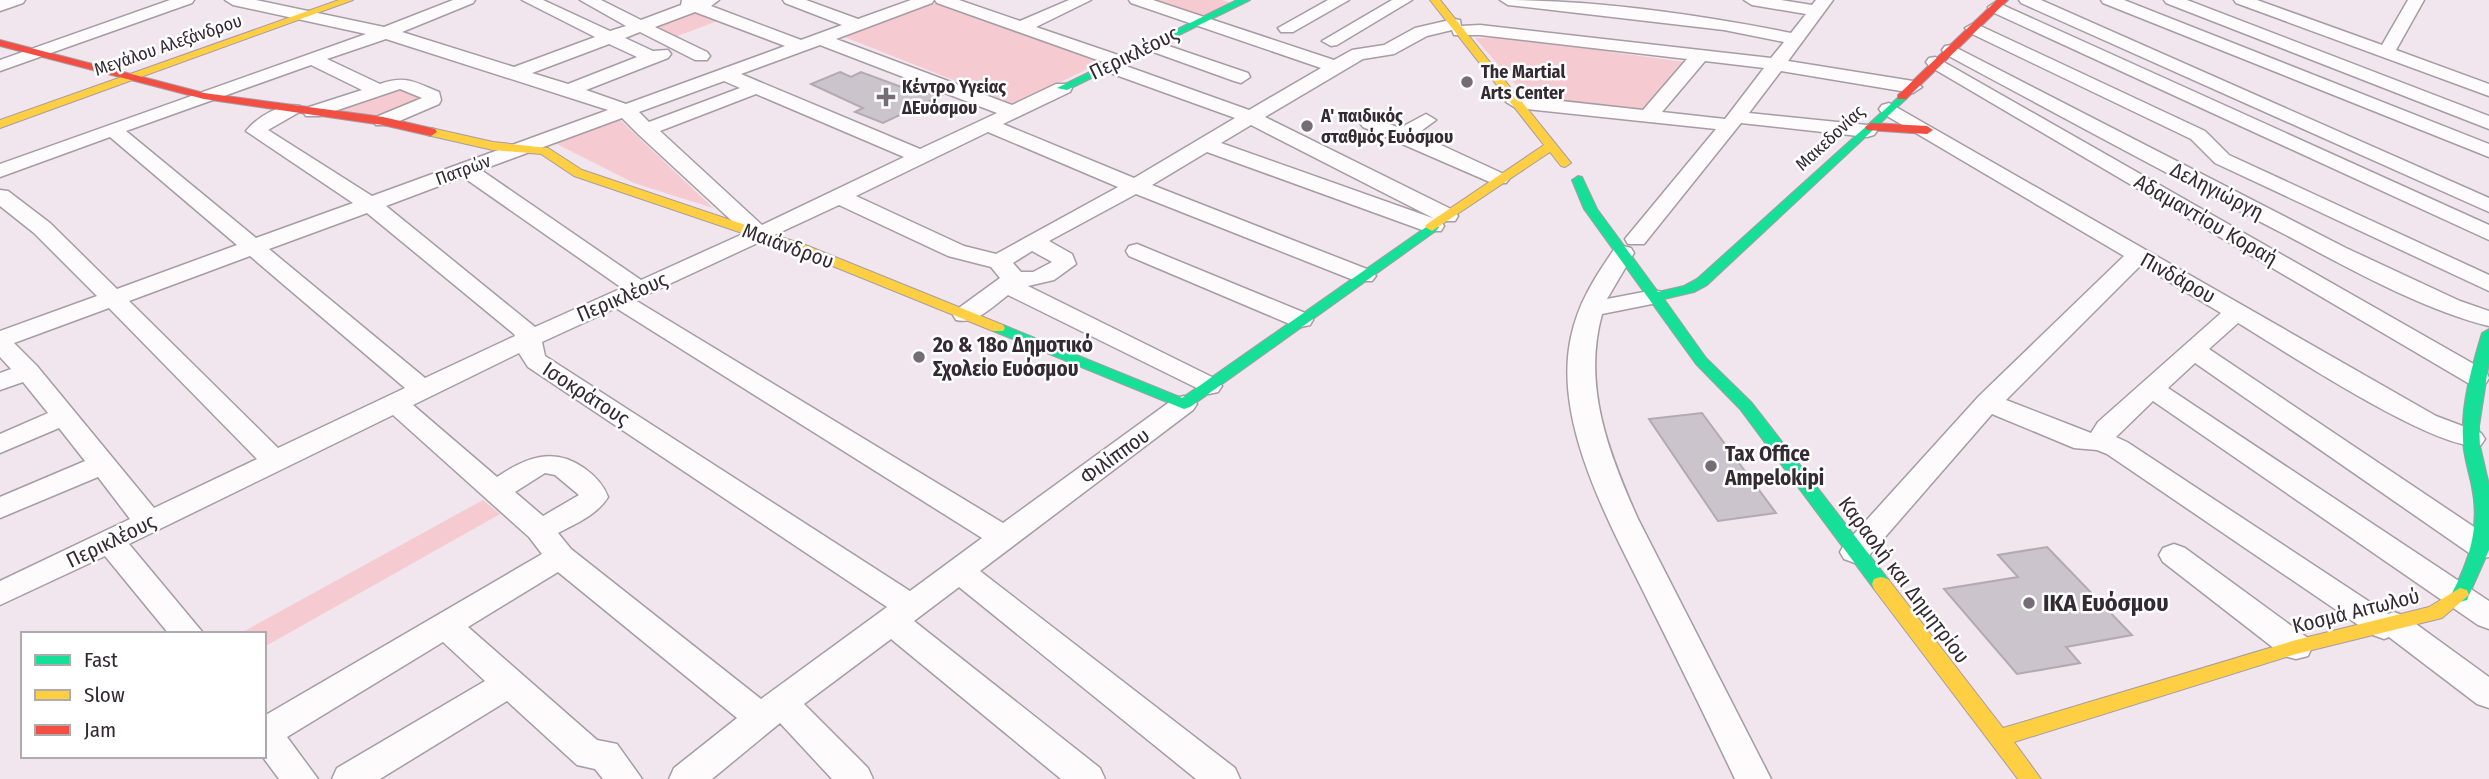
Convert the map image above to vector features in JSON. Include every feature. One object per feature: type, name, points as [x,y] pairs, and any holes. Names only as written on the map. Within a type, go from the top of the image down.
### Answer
[{"type":"street","points":[[0,6],[18,0]]},
{"type":"street","points":[[0,66],[186,0]]},
{"type":"street","points":[[233,0],[386,33],[625,110],[760,235]]},
{"type":"street","name":"Μεγάλου Αλεξάνδρου","points":[[0,124],[348,0]]},
{"type":"street","points":[[0,171],[386,33],[467,0]]},
{"type":"street","points":[[530,0],[653,58]]},
{"type":"street","points":[[588,0],[642,25],[690,36],[701,56]]},
{"type":"street","points":[[791,0],[856,25]]},
{"type":"street","points":[[807,6],[825,0]]},
{"type":"street","name":"Πατρών","points":[[0,341],[926,0]]},
{"type":"street","points":[[943,0],[1021,27],[1252,118],[1327,156],[1440,221]]},
{"type":"street","points":[[1021,27],[1083,0]]},
{"type":"street","points":[[1137,0],[1336,67]]},
{"type":"street","points":[[1287,28],[1341,0]]},
{"type":"street","points":[[1331,41],[1404,0]]},
{"type":"street","name":"Καραολή και Δημητρίου","points":[[1435,0],[1578,180],[1606,202]]},
{"type":"street","points":[[1508,0],[1724,25],[1795,39]]},
{"type":"street","points":[[1755,0],[1821,6]]},
{"type":"street","points":[[2027,0],[2489,206]]},
{"type":"street","points":[[2109,0],[2489,151]]},
{"type":"street","points":[[2172,0],[2489,123]]},
{"type":"street","points":[[2242,0],[2261,7],[2301,15],[2386,53],[2489,90]]},
{"type":"street","points":[[2386,53],[2416,0]]},
{"type":"street","name":"Περικλέους","points":[[0,594],[530,338],[760,235],[1241,1]]},
{"type":"street","points":[[514,73],[696,2],[729,19],[811,42],[1013,112]]},
{"type":"street","points":[[1999,4],[2489,233]]},
{"type":"street","name":"Μακεδονίας","points":[[1665,291],[1702,282],[1869,129],[1999,4]]},
{"type":"street","points":[[1753,779],[1615,504],[1594,452],[1587,429],[1581,386],[1582,352],[1592,304],[1606,275],[1733,121],[1821,6]]},
{"type":"street","points":[[2234,25],[2261,7]]},
{"type":"street","points":[[569,90],[653,58],[690,36],[729,19]]},
{"type":"street","points":[[965,315],[1007,276],[1032,241],[1207,145],[1359,54],[1388,50],[1421,32],[1457,28],[1480,30],[1776,65],[1913,87]]},
{"type":"street","points":[[1974,28],[2198,135],[2222,159],[2489,284]]},
{"type":"street","name":"Μαιάνδρου","points":[[0,43],[204,96],[383,121],[493,146],[544,151],[578,173],[803,249],[1184,404]]},
{"type":"street","points":[[2245,53],[2286,44]]},
{"type":"street","points":[[1151,45],[1241,76]]},
{"type":"street","points":[[1647,117],[1700,55]]},
{"type":"street","name":"Δεληγιώργη","points":[[1943,56],[2338,253],[2451,306],[2489,319]]},
{"type":"street","name":"Αδαμαντίου Κοραή","points":[[1943,56],[2477,377]]},
{"type":"street","points":[[312,59],[376,89]]},
{"type":"street","points":[[2368,76],[2413,62]]},
{"type":"street","points":[[2303,75],[2343,66]]},
{"type":"street","points":[[724,74],[921,157]]},
{"type":"street","name":"Μαιάνδρου","points":[[303,111],[401,83],[432,96],[432,100],[426,104],[383,121]]},
{"type":"street","points":[[645,130],[756,88]]},
{"type":"street","points":[[2392,112],[2433,100]]},
{"type":"street","points":[[1516,102],[1647,117],[1927,130]]},
{"type":"street","name":"Πινδάρου","points":[[1889,109],[2137,256],[2237,311],[2426,422],[2471,439]]},
{"type":"street","name":"Ισοκράτους","points":[[303,111],[266,122],[256,131],[370,204],[525,330],[530,338],[531,355],[537,362],[900,614]]},
{"type":"street","points":[[1402,135],[1426,120]]},
{"type":"street","points":[[1370,123],[1499,179]]},
{"type":"street","points":[[988,125],[1364,276]]},
{"type":"street","points":[[113,130],[255,246],[423,390]]},
{"type":"street","points":[[1207,145],[1292,175],[1440,221]]},
{"type":"street","name":"Φιλίππου","points":[[703,775],[771,711],[900,614],[961,572],[1209,386],[1499,179],[1551,146]]},
{"type":"street","points":[[1292,175],[1327,156]]},
{"type":"street","points":[[465,169],[627,294],[1004,538]]},
{"type":"street","name":"Καραολή και Δημητρίου","points":[[1578,180],[1591,209],[1634,244],[1665,291],[1700,361],[1746,406],[2029,779]]},
{"type":"street","points":[[0,196],[42,228],[275,461]]},
{"type":"street","points":[[838,196],[1007,276],[1209,386]]},
{"type":"street","points":[[1007,276],[1032,281],[1064,264],[1064,259],[1032,241]]},
{"type":"street","points":[[1138,251],[1301,320]]},
{"type":"street","points":[[1855,552],[1989,402],[2137,256]]},
{"type":"street","points":[[1592,304],[1665,291]]},
{"type":"street","points":[[2100,441],[2108,429],[2192,349],[2237,311]]},
{"type":"street","points":[[2459,597],[2471,578],[2483,548],[2486,498],[2471,439],[2477,377],[2489,337]]},
{"type":"street","points":[[0,341],[28,371],[149,522]]},
{"type":"street","points":[[2192,349],[2483,548]]},
{"type":"street","name":"Καραολή και Δημητρίου","points":[[1730,370],[1746,406]]},
{"type":"street","points":[[0,382],[28,371]]},
{"type":"street","points":[[2151,388],[2489,617]]},
{"type":"street","points":[[1989,402],[2084,442],[2100,441],[2117,448],[2389,626],[2489,695]]},
{"type":"street","points":[[394,403],[540,530],[560,557],[771,711],[855,779]]},
{"type":"street","points":[[0,444],[64,416]]},
{"type":"street","points":[[496,491],[537,466],[551,461],[562,464],[592,489],[594,497],[585,506],[540,530]]},
{"type":"street","points":[[0,508],[103,464]]},
{"type":"street","points":[[110,541],[186,632]]},
{"type":"street","points":[[2174,555],[2296,647]]},
{"type":"street","points":[[266,732],[560,557]]},
{"type":"street","points":[[961,572],[1222,779]]},
{"type":"street","name":"Κοσμά Αιτωλού","points":[[1998,738],[2296,647],[2435,613],[2459,597]]},
{"type":"street","points":[[900,614],[1087,779]]},
{"type":"street","points":[[445,626],[590,755],[604,754],[624,779]]},
{"type":"street","points":[[351,779],[509,683]]},
{"type":"street","points":[[266,736],[300,779]]},
{"type":"shaded area","points":[[1148,0],[1222,0],[1237,5],[1207,19]]},
{"type":"shaded area","points":[[938,2],[1104,61],[1014,104],[842,36]]},
{"type":"shaded area","points":[[693,9],[720,20],[675,37],[650,25]]},
{"type":"shaded area","points":[[1503,37],[1608,49],[1610,52],[1685,62],[1641,113],[1530,101],[1475,38]]},
{"type":"shaded area","points":[[400,87],[426,103],[382,117],[328,110]]},
{"type":"shaded area","points":[[618,118],[713,208],[634,183],[551,141]]},
{"type":"shaded area","points":[[483,500],[500,514],[266,646],[266,632],[243,632]]},
{"type":"building","name":"Κέντρο Υγείας ΔΕυόσμου","points":[[840,72],[851,77],[861,72],[904,88],[914,84],[942,95],[883,123],[855,112],[863,108],[811,84]]},
{"type":"building","name":"Tax Office Ampelokipi","points":[[1702,413],[1776,513],[1718,521],[1649,419]]},
{"type":"building","name":"ΙΚΑ Ευόσμου","points":[[2047,547],[2132,635],[2066,647],[2080,663],[2017,674],[1944,589],[2018,577],[1998,555]]},
{"type":"traffic: fast","points":[[1063,88],[1245,0]]},
{"type":"traffic: fast","points":[[1654,297],[1689,289],[1702,282],[1902,97]]},
{"type":"traffic: fast","points":[[1578,180],[1591,209],[1701,361],[1746,406],[1881,584]]},
{"type":"traffic: fast","points":[[998,328],[1184,404],[1432,227]]},
{"type":"traffic: fast","points":[[2460,595],[2478,558],[2483,534],[2484,507],[2472,446],[2471,426],[2476,385],[2489,333]]},
{"type":"traffic: slow","points":[[0,124],[348,0]]},
{"type":"traffic: slow","points":[[1435,0],[1565,163]]},
{"type":"traffic: slow","points":[[431,132],[493,146],[544,151],[578,173],[803,249],[998,328]]},
{"type":"traffic: slow","points":[[1432,227],[1551,146]]},
{"type":"traffic: slow","points":[[1881,584],[2030,779]]},
{"type":"traffic: slow","points":[[1998,738],[2296,647],[2435,613],[2460,595]]},
{"type":"traffic: jam","points":[[1902,97],[2003,0]]},
{"type":"traffic: jam","points":[[0,43],[204,96],[383,121],[431,132]]},
{"type":"traffic: jam","points":[[1871,127],[1927,130]]},
{"type":"place","name":"The Martial Arts Center","points":[[1467,82]]},
{"type":"place","name":"Κέντρο Υγείας ΔΕυόσμου","points":[[886,97]]},
{"type":"place","name":"Α' παιδικός σταθμός Ευόσμου","points":[[1307,126]]},
{"type":"place","name":"2ο & 18ο Δημοτικό Σχολείο Ευόσμου","points":[[919,357]]},
{"type":"place","name":"Tax Office Ampelokipi","points":[[1711,466]]},
{"type":"place","name":"ΙΚΑ Ευόσμου","points":[[2029,603]]}]
